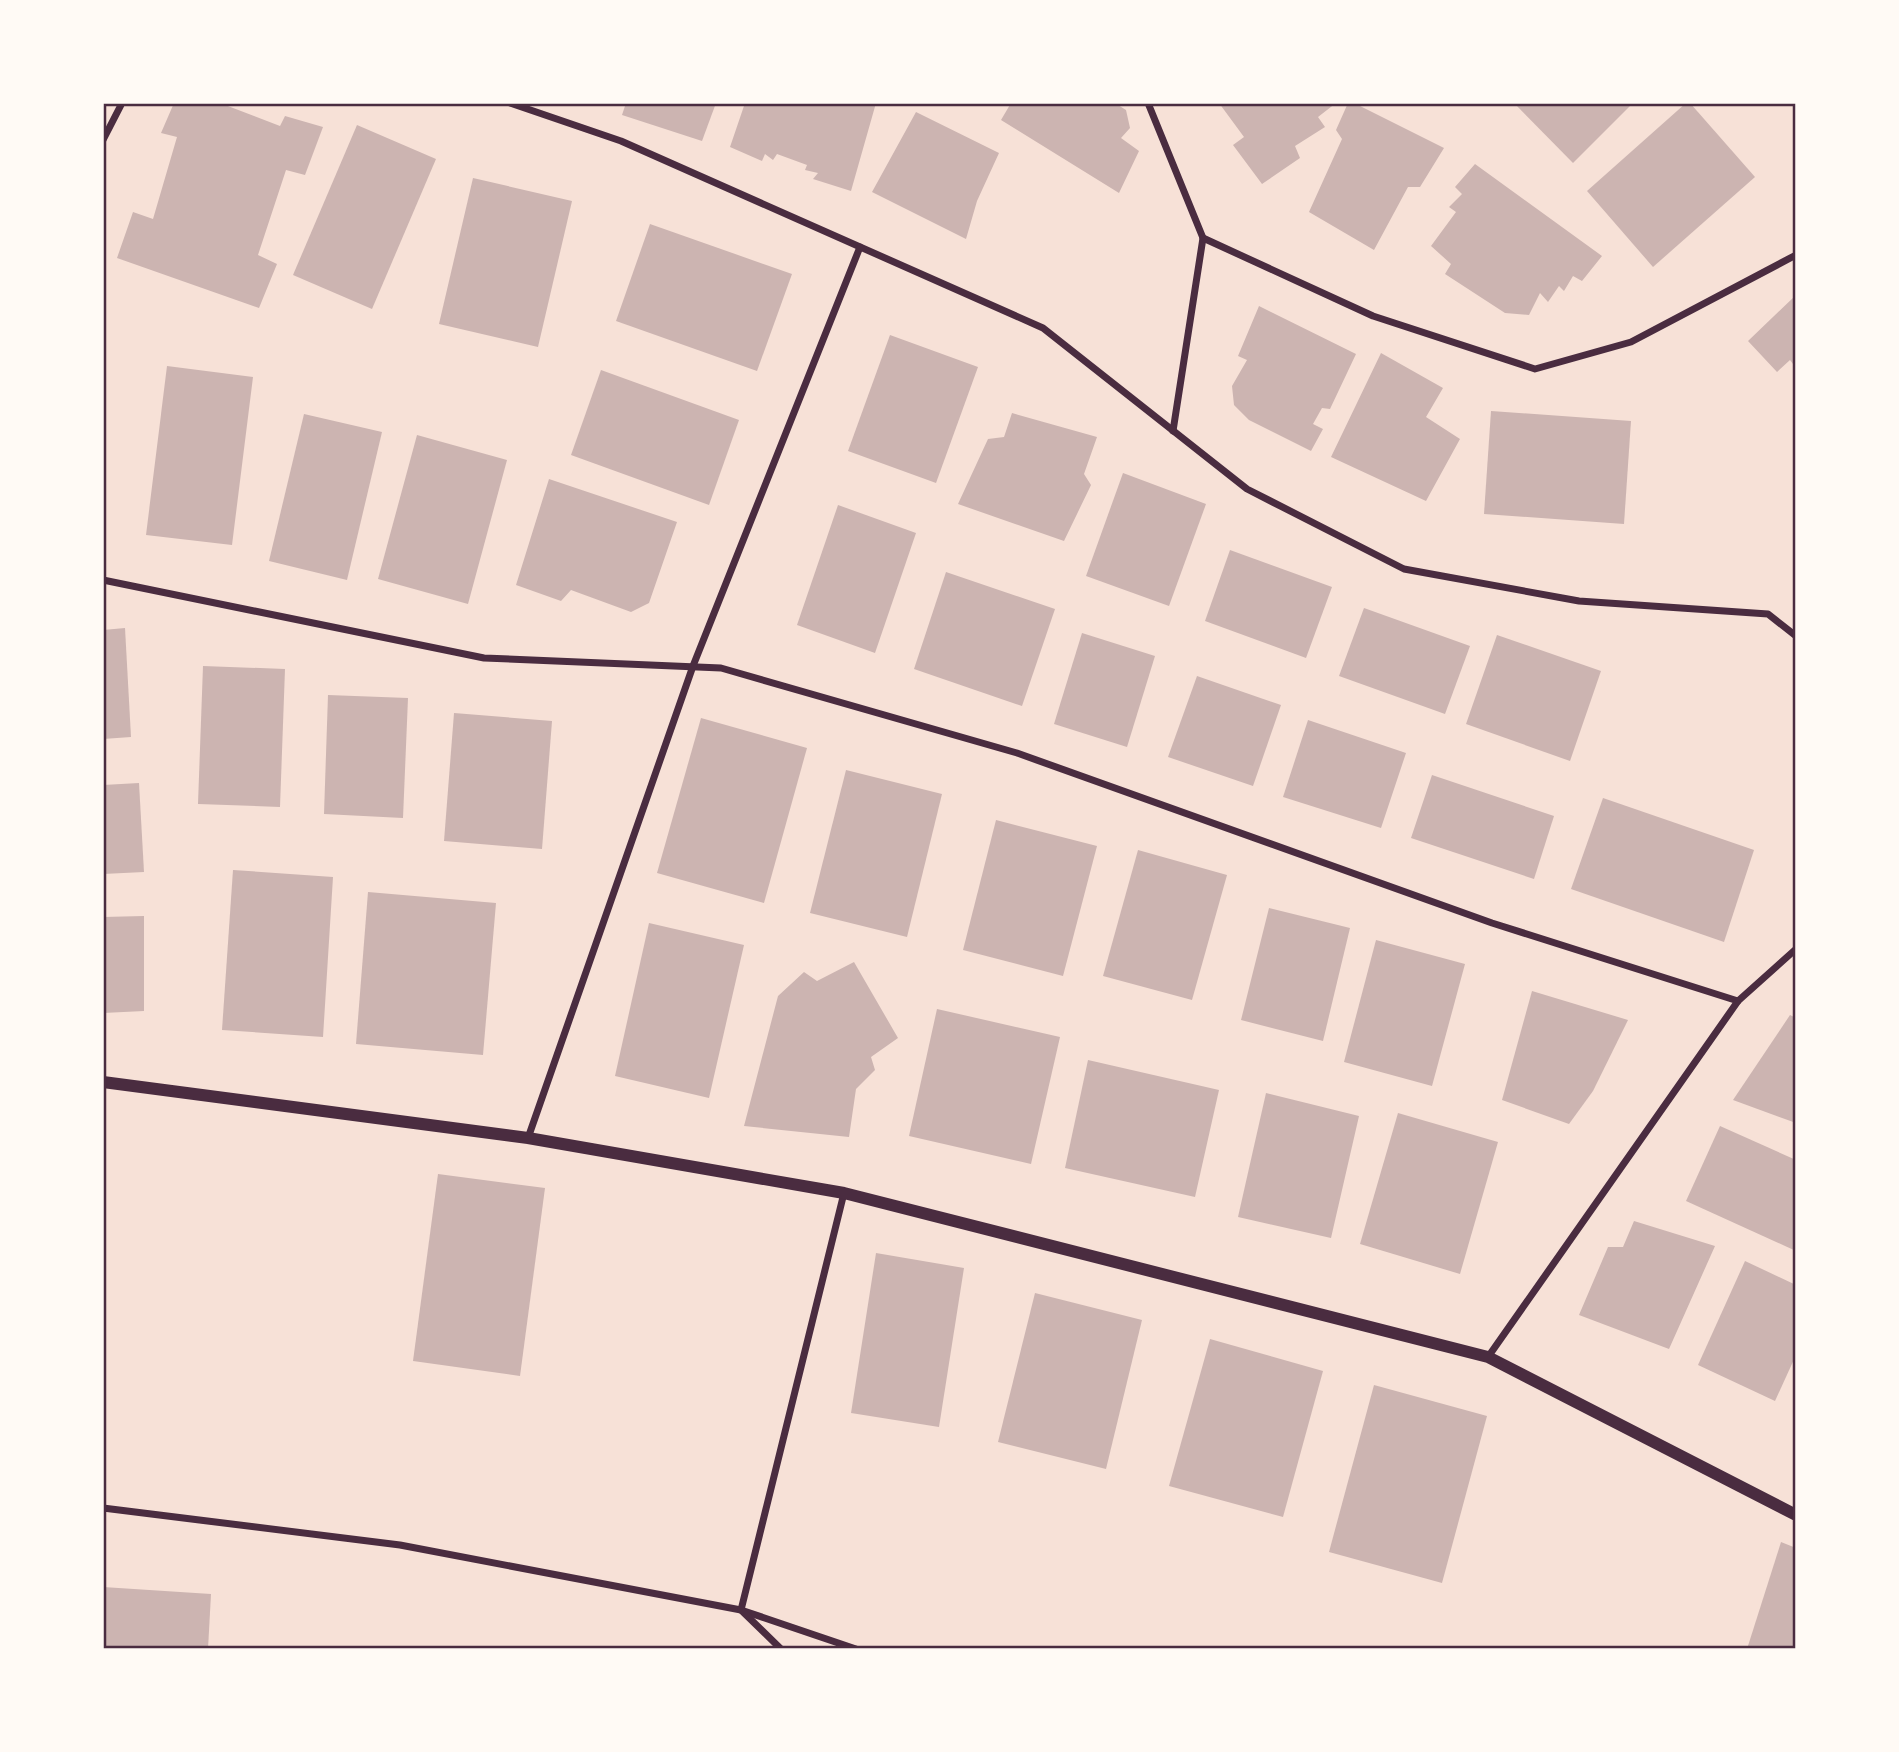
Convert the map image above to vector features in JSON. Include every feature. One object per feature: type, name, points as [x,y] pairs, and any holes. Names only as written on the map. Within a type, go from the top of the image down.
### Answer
[{"type":"street","points":[[103,140],[122,103]]},
{"type":"street","points":[[510,103],[621,141],[1043,328],[1247,489],[1404,569],[1579,601],[1768,614],[1796,636]]},
{"type":"street","points":[[1148,103],[1203,238],[1173,431]]},
{"type":"street","points":[[1203,238],[1373,316],[1535,369],[1632,342],[1796,255]]},
{"type":"street","points":[[528,1138],[693,666],[860,247]]},
{"type":"street","points":[[103,580],[484,658],[721,668],[1017,753],[1492,923],[1738,1002]]},
{"type":"street","points":[[1488,1357],[1738,1002],[1796,949]]},
{"type":"street","points":[[103,1082],[528,1138],[845,1193],[1488,1357],[1796,1514]]},
{"type":"street","points":[[741,1610],[845,1193]]},
{"type":"street","points":[[103,1507],[400,1545],[741,1610],[856,1649]]},
{"type":"street","points":[[741,1610],[781,1649]]},
{"type":"building","points":[[174,103],[220,103],[280,126],[285,116],[323,127],[305,175],[286,170],[258,255],[277,264],[259,308],[117,258],[133,212],[153,219],[177,137],[161,133]]},
{"type":"building","points":[[626,103],[716,103],[702,141],[622,115]]},
{"type":"building","points":[[745,103],[876,103],[851,191],[813,179],[818,173],[805,170],[807,165],[777,154],[773,160],[765,154],[762,161],[730,147]]},
{"type":"building","points":[[1011,103],[1120,103],[1118,105],[1126,110],[1130,128],[1121,138],[1139,151],[1119,193],[1001,120]]},
{"type":"building","points":[[1219,103],[1336,103],[1318,117],[1325,127],[1295,146],[1300,158],[1262,184],[1233,145],[1244,137]]},
{"type":"building","points":[[1348,103],[1354,103],[1444,148],[1420,187],[1408,187],[1374,250],[1309,212],[1342,139],[1336,130]]},
{"type":"building","points":[[1514,103],[1633,103],[1573,163]]},
{"type":"building","points":[[1686,103],[1690,103],[1755,177],[1653,267],[1587,191]]},
{"type":"building","points":[[916,112],[999,153],[977,201],[966,239],[872,192]]},
{"type":"building","points":[[357,125],[436,159],[372,309],[293,275]]},
{"type":"building","points":[[1475,164],[1602,256],[1582,281],[1573,276],[1564,291],[1559,286],[1548,302],[1540,293],[1529,315],[1505,313],[1445,274],[1451,264],[1431,246],[1456,212],[1449,207],[1462,194],[1455,187]]},
{"type":"building","points":[[473,178],[572,201],[538,347],[439,324]]},
{"type":"building","points":[[650,224],[792,274],[757,371],[616,321]]},
{"type":"building","points":[[1796,295],[1796,368],[1790,360],[1777,372],[1748,341]]},
{"type":"building","points":[[1259,306],[1356,354],[1330,409],[1322,408],[1313,424],[1323,429],[1311,451],[1249,420],[1234,405],[1232,386],[1247,360],[1238,356]]},
{"type":"building","points":[[890,335],[978,367],[936,483],[848,451]]},
{"type":"building","points":[[1381,353],[1443,388],[1426,417],[1460,439],[1426,501],[1331,457]]},
{"type":"building","points":[[167,366],[253,377],[232,545],[146,535]]},
{"type":"building","points":[[601,370],[739,420],[709,505],[571,455]]},
{"type":"building","points":[[1491,411],[1631,421],[1624,524],[1484,514]]},
{"type":"building","points":[[1012,413],[1097,437],[1084,474],[1091,485],[1064,541],[958,504],[988,439],[1004,437]]},
{"type":"building","points":[[304,414],[382,432],[347,580],[269,561]]},
{"type":"building","points":[[417,435],[507,460],[468,604],[378,579]]},
{"type":"building","points":[[1123,473],[1206,504],[1169,606],[1086,576]]},
{"type":"building","points":[[549,479],[677,522],[649,603],[631,612],[571,590],[561,601],[516,585]]},
{"type":"building","points":[[838,505],[916,533],[875,653],[797,625]]},
{"type":"building","points":[[1230,550],[1332,587],[1306,658],[1205,621]]},
{"type":"building","points":[[946,572],[1055,609],[1022,706],[914,669]]},
{"type":"building","points":[[1364,608],[1470,646],[1445,714],[1339,676]]},
{"type":"building","points":[[125,628],[131,737],[103,739],[103,630]]},
{"type":"building","points":[[1082,633],[1155,656],[1127,747],[1054,724]]},
{"type":"building","points":[[1497,635],[1601,671],[1570,761],[1466,724]]},
{"type":"building","points":[[203,666],[285,669],[280,807],[198,804]]},
{"type":"building","points":[[1197,676],[1281,705],[1253,786],[1168,757]]},
{"type":"building","points":[[328,695],[408,698],[403,818],[324,814]]},
{"type":"building","points":[[454,713],[552,721],[542,849],[444,841]]},
{"type":"building","points":[[701,718],[807,748],[764,903],[657,873]]},
{"type":"building","points":[[1308,720],[1406,753],[1381,828],[1283,797]]},
{"type":"building","points":[[846,770],[942,794],[907,937],[810,913]]},
{"type":"building","points":[[1432,775],[1554,816],[1534,879],[1411,838]]},
{"type":"building","points":[[139,783],[144,872],[103,874],[103,785]]},
{"type":"building","points":[[1603,798],[1754,850],[1724,942],[1571,889]]},
{"type":"building","points":[[996,820],[1097,846],[1063,976],[963,950]]},
{"type":"building","points":[[1138,850],[1227,875],[1192,1000],[1103,976]]},
{"type":"building","points":[[233,870],[333,877],[323,1037],[222,1030]]},
{"type":"building","points":[[368,892],[496,903],[483,1055],[356,1044]]},
{"type":"building","points":[[1269,908],[1350,928],[1323,1041],[1241,1020]]},
{"type":"building","points":[[144,916],[144,1011],[103,1013],[103,917]]},
{"type":"building","points":[[649,923],[744,945],[709,1098],[615,1076]]},
{"type":"building","points":[[1376,940],[1465,964],[1432,1086],[1344,1062]]},
{"type":"building","points":[[854,962],[898,1038],[871,1057],[875,1070],[856,1089],[849,1137],[744,1126],[778,996],[804,972],[817,981]]},
{"type":"building","points":[[1532,991],[1628,1020],[1593,1091],[1569,1124],[1502,1100]]},
{"type":"building","points":[[937,1009],[1060,1037],[1031,1164],[909,1136]]},
{"type":"building","points":[[1790,1015],[1796,1018],[1796,1123],[1733,1100]]},
{"type":"building","points":[[1088,1060],[1219,1090],[1195,1197],[1065,1168]]},
{"type":"building","points":[[1266,1093],[1359,1116],[1331,1238],[1238,1217]]},
{"type":"building","points":[[1398,1113],[1498,1142],[1460,1274],[1360,1244]]},
{"type":"building","points":[[1720,1126],[1796,1160],[1796,1251],[1686,1201]]},
{"type":"building","points":[[438,1174],[545,1188],[520,1376],[413,1361]]},
{"type":"building","points":[[1634,1221],[1715,1246],[1669,1349],[1579,1315],[1608,1247],[1623,1247]]},
{"type":"building","points":[[876,1253],[964,1268],[939,1427],[851,1413]]},
{"type":"building","points":[[1745,1261],[1796,1285],[1796,1355],[1775,1401],[1698,1365]]},
{"type":"building","points":[[1035,1293],[1142,1320],[1106,1469],[998,1442]]},
{"type":"building","points":[[1210,1339],[1323,1371],[1283,1517],[1169,1486]]},
{"type":"building","points":[[1374,1385],[1487,1416],[1442,1583],[1329,1552]]},
{"type":"building","points":[[1781,1542],[1796,1548],[1796,1649],[1747,1649]]},
{"type":"building","points":[[103,1587],[211,1594],[208,1649],[103,1649]]}]
